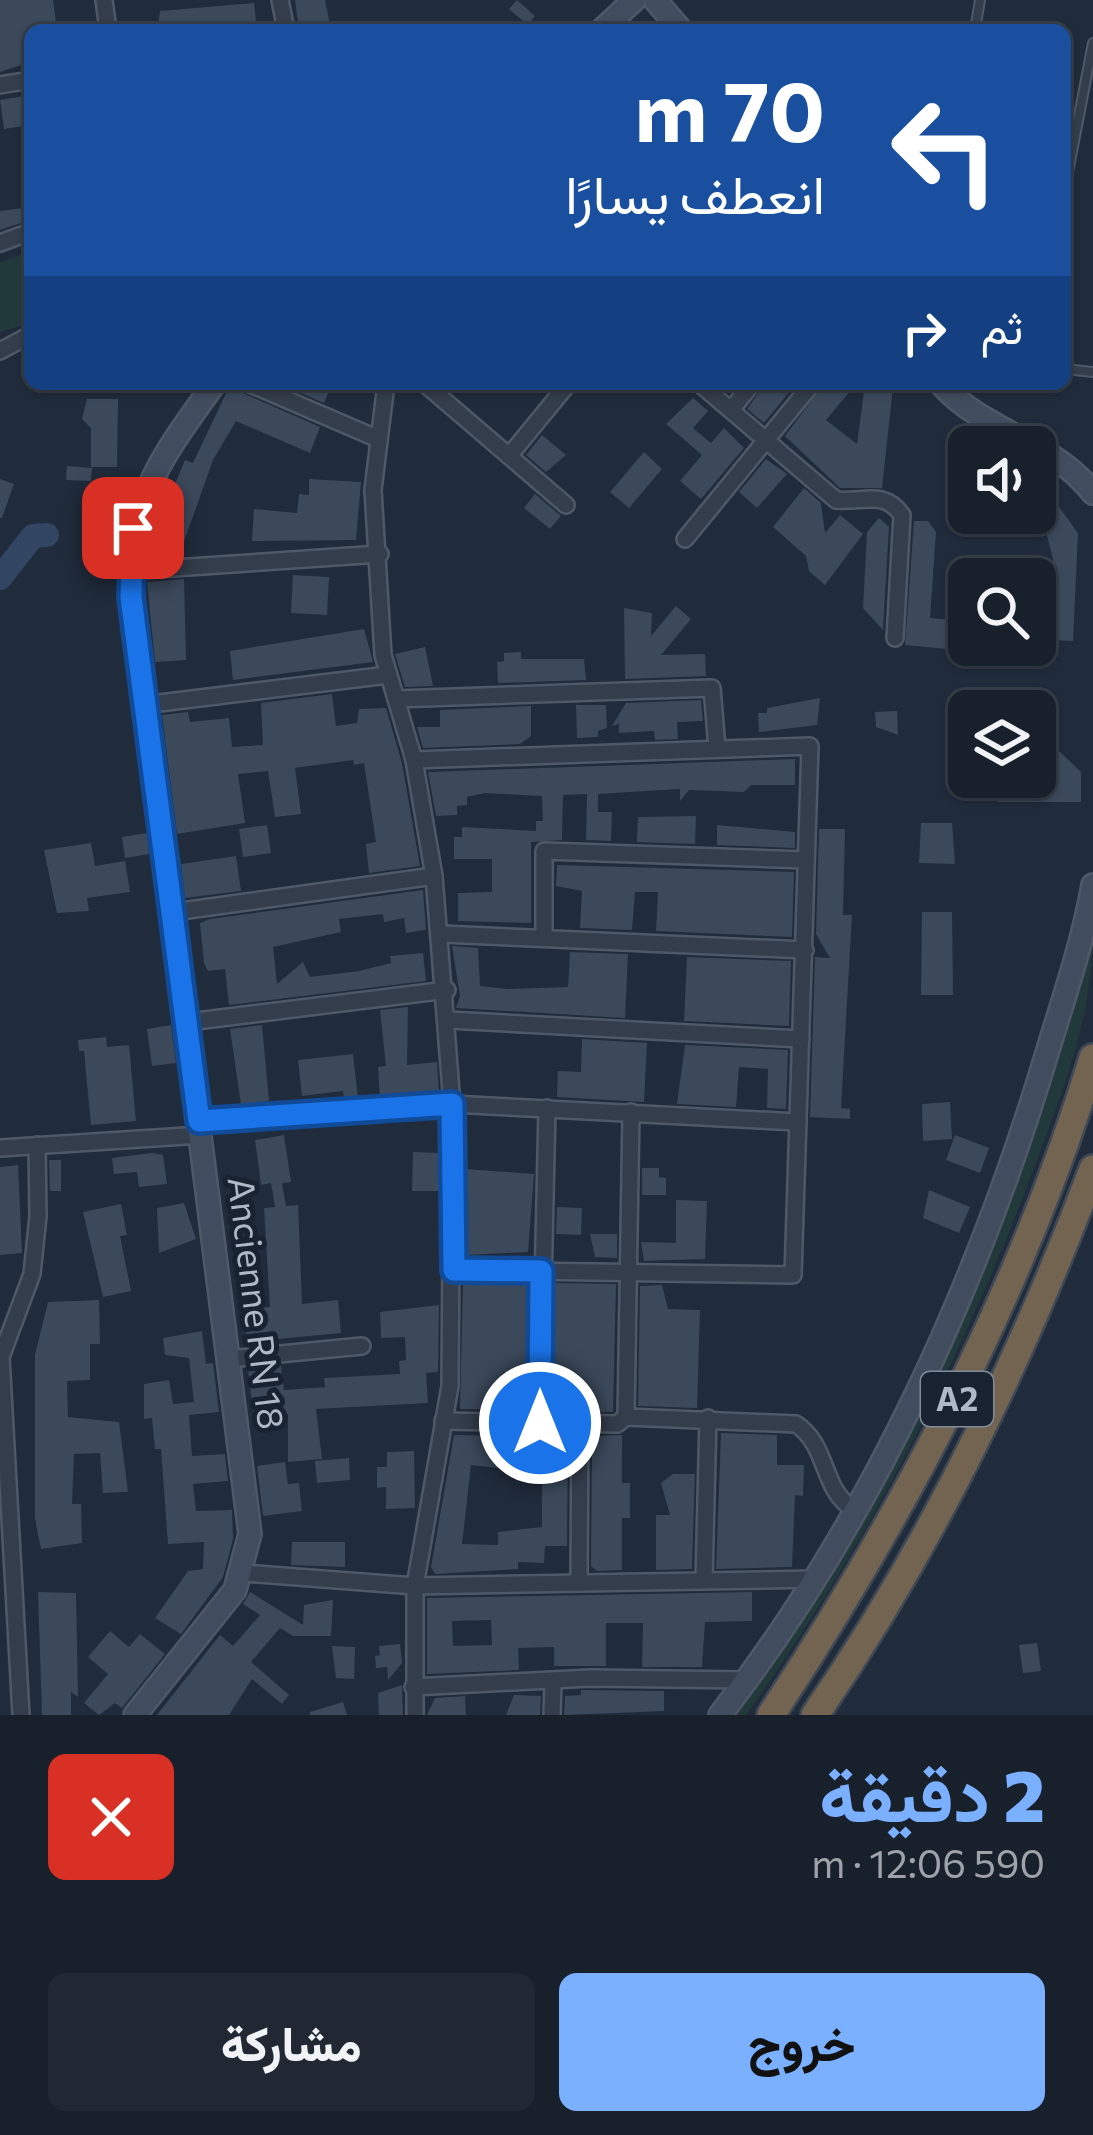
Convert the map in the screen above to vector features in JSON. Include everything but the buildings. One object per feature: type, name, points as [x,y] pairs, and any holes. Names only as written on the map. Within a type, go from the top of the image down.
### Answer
[{"type":"highway","name":"A2","points":[[771,1715],[907,1496],[974,1366],[1093,1058]]},
{"type":"highway","name":"A2","points":[[814,1715],[935,1519],[1052,1275],[1093,1169]]},
{"type":"main road","points":[[608,24],[634,0]]},
{"type":"main road","points":[[655,0],[676,24]]},
{"type":"main road","name":"Ancienne RN 18","points":[[134,1715],[224,1607],[243,1573],[250,1534],[129,571],[143,494],[161,456],[210,390]]},
{"type":"main road","points":[[947,390],[973,415],[1049,452],[1093,493]]},
{"type":"main road","points":[[720,1715],[815,1579],[930,1363],[992,1223],[1069,982],[1093,885]]},
{"type":"street","points":[[264,390],[376,438]]},
{"type":"street","points":[[385,390],[376,438],[374,490],[388,675],[414,760],[434,876],[452,1104],[454,1270],[443,1421],[415,1586],[415,1715]]},
{"type":"street","points":[[431,390],[566,505]]},
{"type":"street","points":[[509,456],[563,390]]},
{"type":"street","points":[[707,390],[836,500],[883,499],[902,515],[895,638]]},
{"type":"street","points":[[731,410],[747,390]]},
{"type":"street","points":[[685,539],[807,390]]},
{"type":"street","points":[[129,571],[380,554]]},
{"type":"street","points":[[143,705],[388,675]]},
{"type":"street","points":[[396,699],[712,688],[716,748]]},
{"type":"street","points":[[414,760],[810,746],[793,1275],[454,1270]]},
{"type":"street","points":[[544,936],[544,851],[806,860]]},
{"type":"street","points":[[174,912],[434,876]]},
{"type":"street","points":[[442,934],[805,950]]},
{"type":"street","points":[[188,1022],[446,990]]},
{"type":"street","points":[[448,1020],[801,1039]]},
{"type":"street","points":[[0,1148],[452,1104],[798,1122]]},
{"type":"street","points":[[540,1423],[547,1108]]},
{"type":"street","points":[[626,1417],[631,1112]]},
{"type":"street","points":[[21,1715],[1,1357],[32,1274],[38,1216],[37,1145]]},
{"type":"street","points":[[229,1359],[362,1346]]},
{"type":"street","points":[[443,1421],[617,1424],[626,1417],[796,1424],[819,1448],[838,1500],[854,1509]]},
{"type":"street","points":[[704,1580],[708,1418]]},
{"type":"street","points":[[579,1582],[580,1423]]},
{"type":"street","points":[[243,1573],[415,1586],[815,1579]]},
{"type":"street","points":[[413,1687],[590,1678],[747,1680]]},
{"type":"street","points":[[552,1715],[553,1683]]},
{"type":"lane","points":[[1071,157],[1093,43]]},
{"type":"green space","points":[[24,253],[24,325],[0,332],[0,263]]},
{"type":"green space","points":[[1093,932],[1088,993],[1065,1081],[975,1311],[871,1519],[746,1715],[736,1715],[823,1583],[977,1280],[1017,1178]]},
{"type":"waterway","points":[[0,578],[33,536],[47,535]]},
{"type":"route","points":[[133,528],[131,597],[199,1121],[452,1104],[454,1270],[541,1271],[540,1423]]}]
